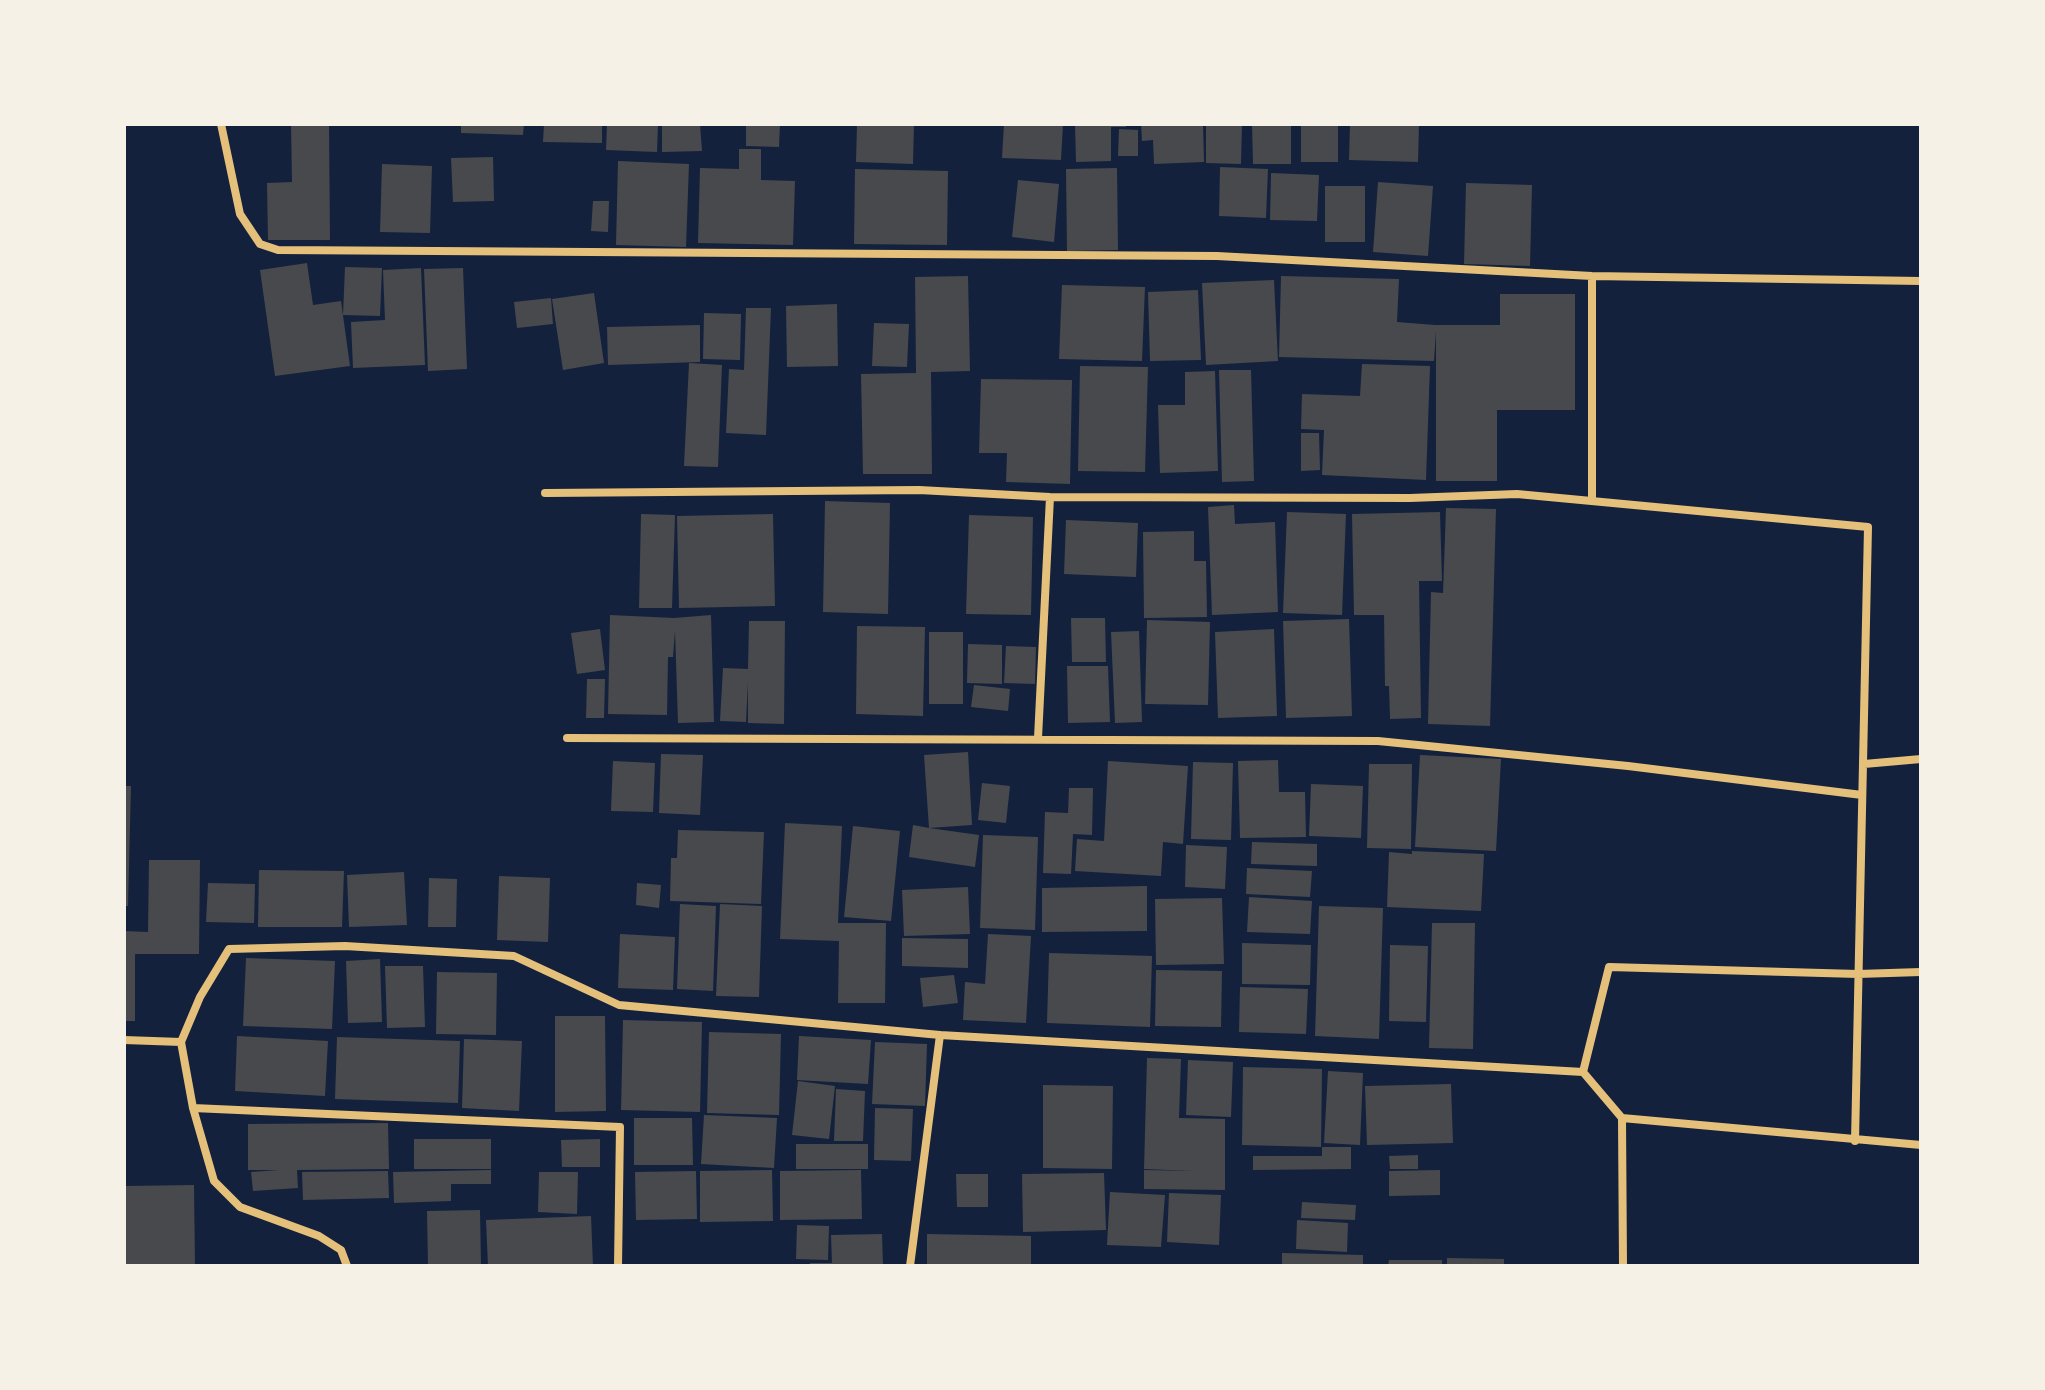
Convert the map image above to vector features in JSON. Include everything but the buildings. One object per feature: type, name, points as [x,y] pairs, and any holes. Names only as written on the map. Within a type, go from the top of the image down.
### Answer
[{"type":"street","points":[[221,124],[240,214],[260,244],[278,250],[1217,256],[1592,276],[1921,281]]},
{"type":"street","points":[[1592,276],[1592,501]]},
{"type":"street","points":[[545,493],[919,490],[1050,497],[1410,498],[1517,494],[1868,527],[1855,1141]]},
{"type":"street","points":[[1038,738],[1050,497]]},
{"type":"street","points":[[567,738],[1378,741],[1628,766],[1862,795]]},
{"type":"street","points":[[1864,764],[1921,759]]},
{"type":"street","points":[[347,1266],[341,1250],[319,1236],[240,1207],[214,1181],[193,1108],[181,1042],[200,997],[229,949],[345,946],[514,956],[619,1005],[940,1035],[1583,1072],[1622,1118],[1623,1266]]},
{"type":"street","points":[[1583,1072],[1609,967],[1858,974],[1921,972]]},
{"type":"street","points":[[910,1266],[940,1035]]},
{"type":"street","points":[[124,1040],[181,1042]]},
{"type":"street","points":[[193,1108],[620,1127],[618,1266]]},
{"type":"street","points":[[1622,1118],[1921,1145]]}]
